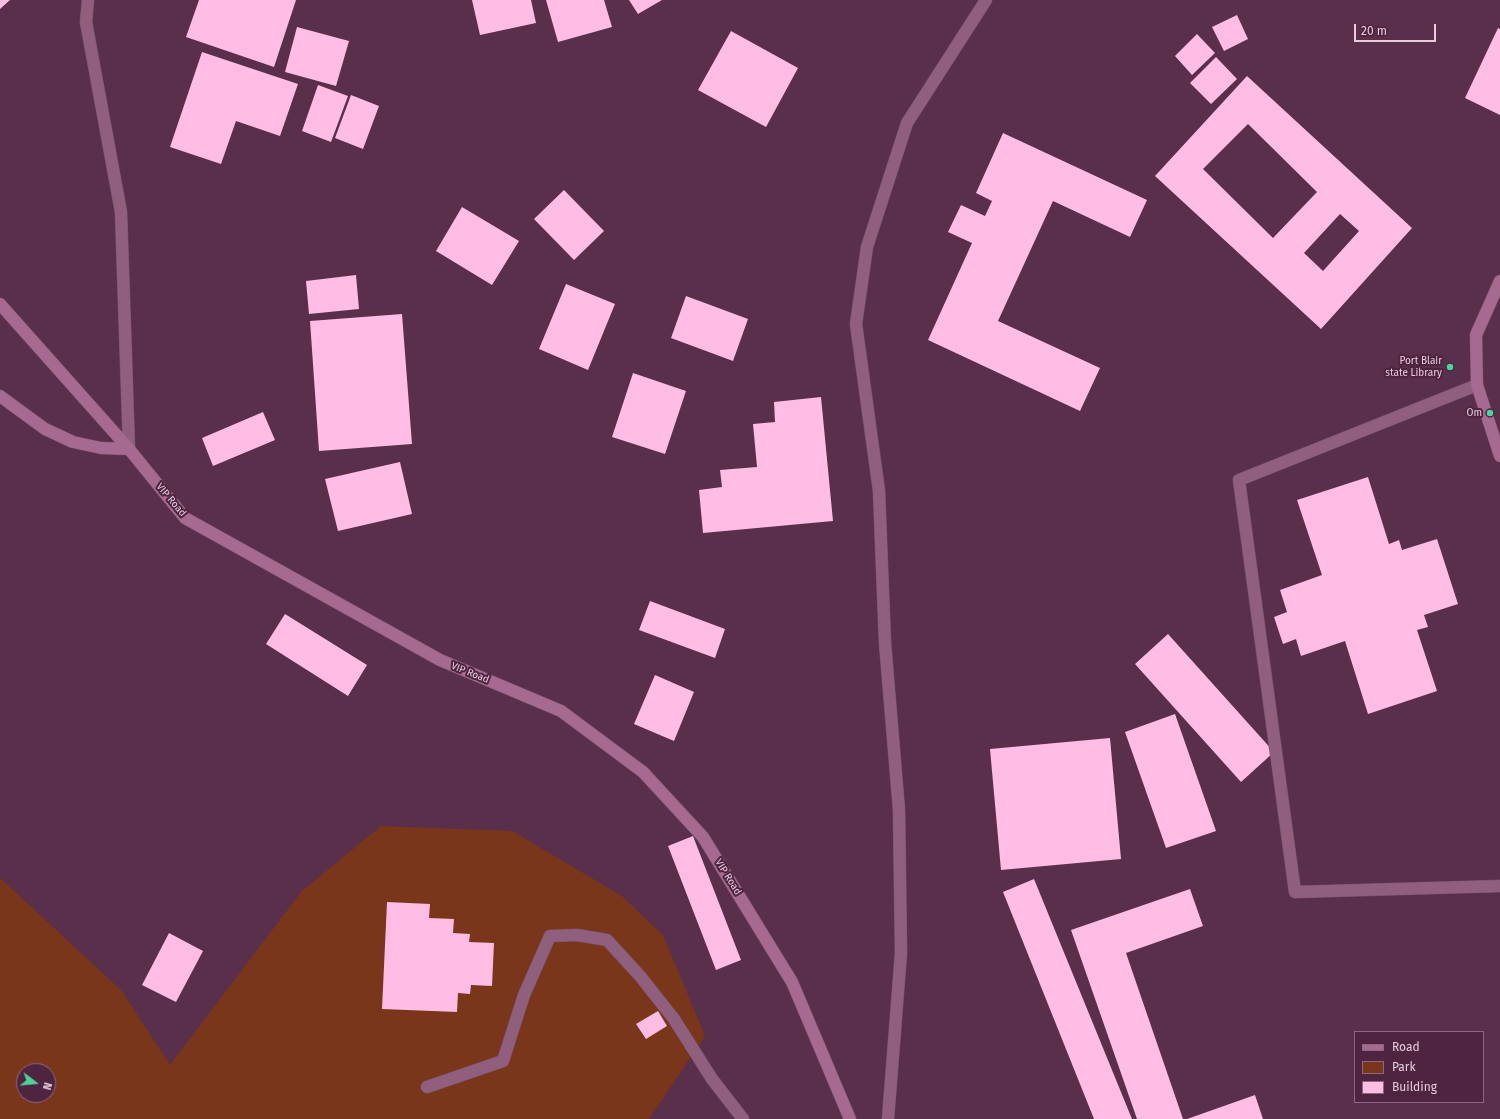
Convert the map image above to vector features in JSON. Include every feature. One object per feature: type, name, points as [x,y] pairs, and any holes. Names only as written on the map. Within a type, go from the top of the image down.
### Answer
[{"type":"main road","points":[[1500,281],[1476,335],[1477,385],[1500,456]]},
{"type":"main road","name":"VIP Road","points":[[0,304],[129,449],[185,518],[440,660],[561,711],[643,772],[703,837],[792,982],[850,1119]]},
{"type":"main road","points":[[0,396],[45,429],[73,442],[101,448],[129,449]]},
{"type":"street","points":[[88,0],[86,22],[121,212],[129,449]]},
{"type":"street","points":[[888,1119],[901,953],[899,810],[885,643],[879,491],[856,324],[867,247],[907,123],[986,0]]},
{"type":"street","points":[[1477,385],[1239,480],[1295,892],[1500,886]]},
{"type":"street","points":[[427,1087],[503,1061],[524,995],[550,936],[577,935],[607,940],[640,976],[674,1019],[712,1079],[743,1119]]},
{"type":"green space","points":[[381,826],[512,831],[622,896],[663,935],[705,1036],[649,1119],[0,1119],[0,878],[121,990],[170,1065],[301,892]]},
{"type":"building","points":[[0,0],[10,0],[0,9]]},
{"type":"building","points":[[199,0],[296,0],[274,67],[186,37]]},
{"type":"building","points":[[472,0],[531,0],[536,23],[480,35]]},
{"type":"building","points":[[546,0],[604,0],[612,27],[558,42]]},
{"type":"building","points":[[629,0],[662,0],[638,14]]},
{"type":"building","points":[[1237,15],[1248,39],[1224,51],[1212,27]]},
{"type":"building","points":[[297,27],[349,41],[336,86],[285,72]]},
{"type":"building","points":[[1498,28],[1500,29],[1500,115],[1465,98]]},
{"type":"building","points":[[731,31],[798,68],[766,127],[698,90]]},
{"type":"building","points":[[1197,34],[1215,53],[1192,75],[1175,56]]},
{"type":"building","points":[[202,52],[298,84],[280,136],[236,121],[221,164],[170,147]]},
{"type":"building","points":[[1216,57],[1237,79],[1211,104],[1190,83]]},
{"type":"building","points":[[1247,76],[1412,228],[1321,329],[1155,176]],"holes":[[[1248,124],[1317,192],[1273,238],[1203,169]],[[1340,214],[1359,231],[1323,271],[1304,253]]]},
{"type":"building","points":[[318,85],[348,96],[331,142],[302,131]]},
{"type":"building","points":[[351,95],[379,106],[363,149],[335,138]]},
{"type":"building","points":[[1003,133],[1147,200],[1130,237],[1053,201],[998,321],[1100,368],[1080,411],[928,340],[972,243],[948,232],[961,205],[985,216],[992,201],[976,193]]},
{"type":"building","points":[[564,190],[604,231],[574,260],[534,219]]},
{"type":"building","points":[[462,207],[519,241],[492,285],[436,251]]},
{"type":"building","points":[[356,275],[359,309],[309,314],[306,281]]},
{"type":"building","points":[[566,284],[615,304],[588,370],[539,349]]},
{"type":"building","points":[[686,296],[748,319],[733,361],[671,338]]},
{"type":"building","points":[[402,314],[412,444],[319,451],[310,321]]},
{"type":"building","points":[[633,373],[686,391],[665,454],[612,437]]},
{"type":"building","points":[[821,397],[833,521],[703,533],[699,490],[722,487],[720,470],[757,467],[753,424],[775,422],[774,402]]},
{"type":"building","points":[[263,412],[275,440],[213,466],[202,438]]},
{"type":"building","points":[[400,462],[412,514],[338,531],[325,479]]},
{"type":"building","points":[[1368,477],[1389,544],[1399,540],[1402,550],[1437,539],[1458,604],[1424,615],[1428,627],[1417,630],[1437,691],[1368,714],[1345,641],[1301,656],[1296,639],[1283,644],[1274,617],[1287,612],[1280,590],[1322,575],[1297,500]]},
{"type":"building","points":[[650,601],[725,629],[715,658],[639,630]]},
{"type":"building","points":[[285,614],[367,665],[348,696],[266,644]]},
{"type":"building","points":[[1168,634],[1274,752],[1241,782],[1135,664]]},
{"type":"building","points":[[655,675],[694,692],[674,741],[634,724]]},
{"type":"building","points":[[1175,714],[1216,831],[1166,848],[1125,732]]},
{"type":"building","points":[[1110,738],[1121,859],[1001,870],[990,749]]},
{"type":"building","points":[[693,836],[741,960],[716,970],[668,846]]},
{"type":"building","points":[[1034,879],[1132,1119],[1094,1119],[1003,892]]},
{"type":"building","points":[[1190,889],[1203,926],[1126,953],[1183,1119],[1137,1119],[1071,930]]},
{"type":"building","points":[[387,902],[430,904],[429,918],[454,919],[453,933],[470,934],[469,942],[494,943],[492,986],[471,985],[470,994],[458,993],[457,1012],[382,1009]]},
{"type":"building","points":[[169,933],[203,951],[176,1002],[142,985]]},
{"type":"building","points":[[658,1011],[667,1026],[646,1039],[636,1024]]},
{"type":"building","points":[[1255,1095],[1263,1119],[1187,1119]]},
{"type":"place","name":"Port Blair state Library","points":[[1450,367]]},
{"type":"place","name":"Om","points":[[1490,413]]}]
